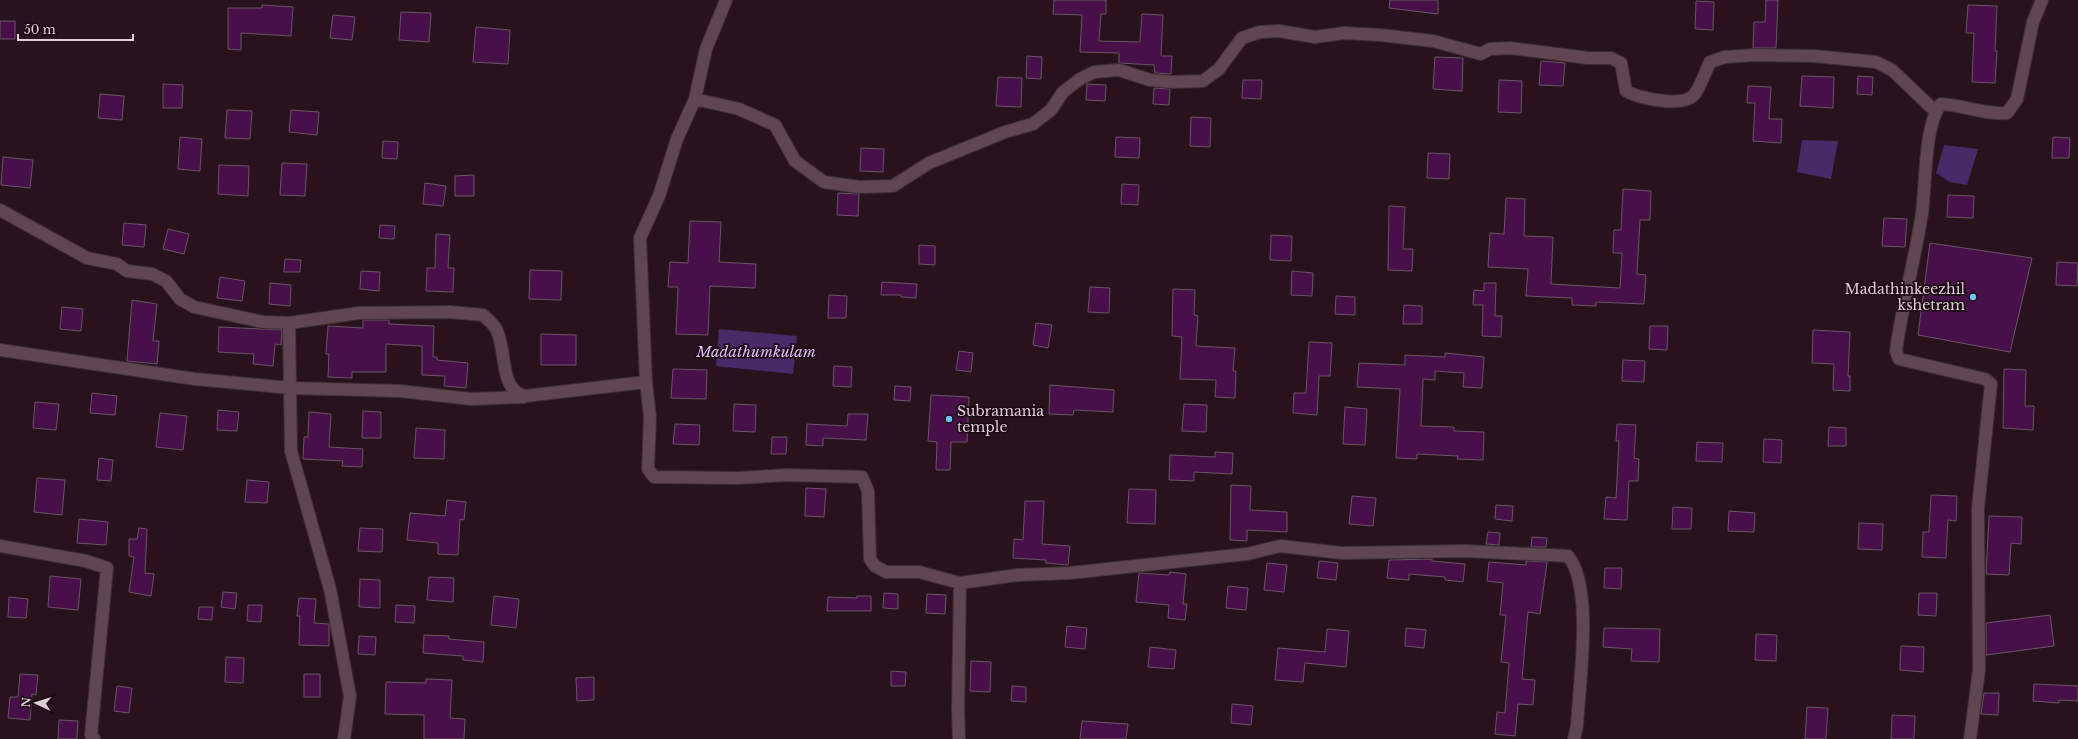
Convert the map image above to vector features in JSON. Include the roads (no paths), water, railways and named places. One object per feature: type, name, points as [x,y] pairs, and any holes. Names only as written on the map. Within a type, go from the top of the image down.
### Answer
[{"type":"street","points":[[726,0],[706,49],[695,99],[677,138],[660,196],[640,238],[646,382],[650,417],[648,469],[654,477],[738,478],[787,475],[862,477],[868,491],[870,559],[875,566],[886,572],[919,572],[960,584],[1018,575],[1057,574],[1247,554],[1280,546],[1342,553],[1466,551],[1568,556],[1575,564],[1584,614],[1574,739]]},
{"type":"street","points":[[1970,739],[1971,722],[1979,670],[1978,508],[1991,384],[1985,379],[1899,358],[1896,351],[1922,213],[1929,143],[1935,111],[1941,104],[1958,105],[1993,114],[2007,113],[2017,99],[2033,22],[2042,0]]},
{"type":"street","points":[[695,99],[739,108],[775,125],[795,161],[824,182],[859,187],[893,186],[929,163],[1005,132],[1033,124],[1051,110],[1063,92],[1080,79],[1094,72],[1119,70],[1150,80],[1173,82],[1203,81],[1219,69],[1242,38],[1260,32],[1279,31],[1315,37],[1344,33],[1380,35],[1433,41],[1481,54],[1490,49],[1510,48],[1588,58],[1611,58],[1621,63],[1626,91],[1637,96],[1680,102],[1693,96],[1710,62],[1725,57],[1755,55],[1851,58],[1876,62],[1892,70],[1935,111]]},
{"type":"street","points":[[0,210],[87,258],[117,264],[127,271],[152,274],[166,281],[180,299],[194,307],[263,322],[289,323],[359,314],[450,312],[483,315],[497,330],[510,386],[517,394],[525,396]]},
{"type":"street","points":[[289,323],[291,451],[330,589],[350,696],[344,739]]},
{"type":"street","points":[[0,350],[195,379],[290,388],[400,391],[471,399],[525,396],[646,382]]},
{"type":"street","points":[[0,546],[86,561],[107,568],[91,735],[94,739]]},
{"type":"street","points":[[959,739],[958,705],[960,584]]},
{"type":"water","points":[[1802,140],[1838,141],[1831,179],[1797,172]]},
{"type":"water","points":[[1944,145],[1978,149],[1967,185],[1950,182],[1936,173]]},
{"type":"water","name":"Madathumkulam","points":[[719,329],[797,336],[793,374],[716,366]]},
{"type":"place","name":"Madathinkeezhil kshetram","points":[[1973,297]]},
{"type":"place","name":"Subramania temple","points":[[949,419]]}]
